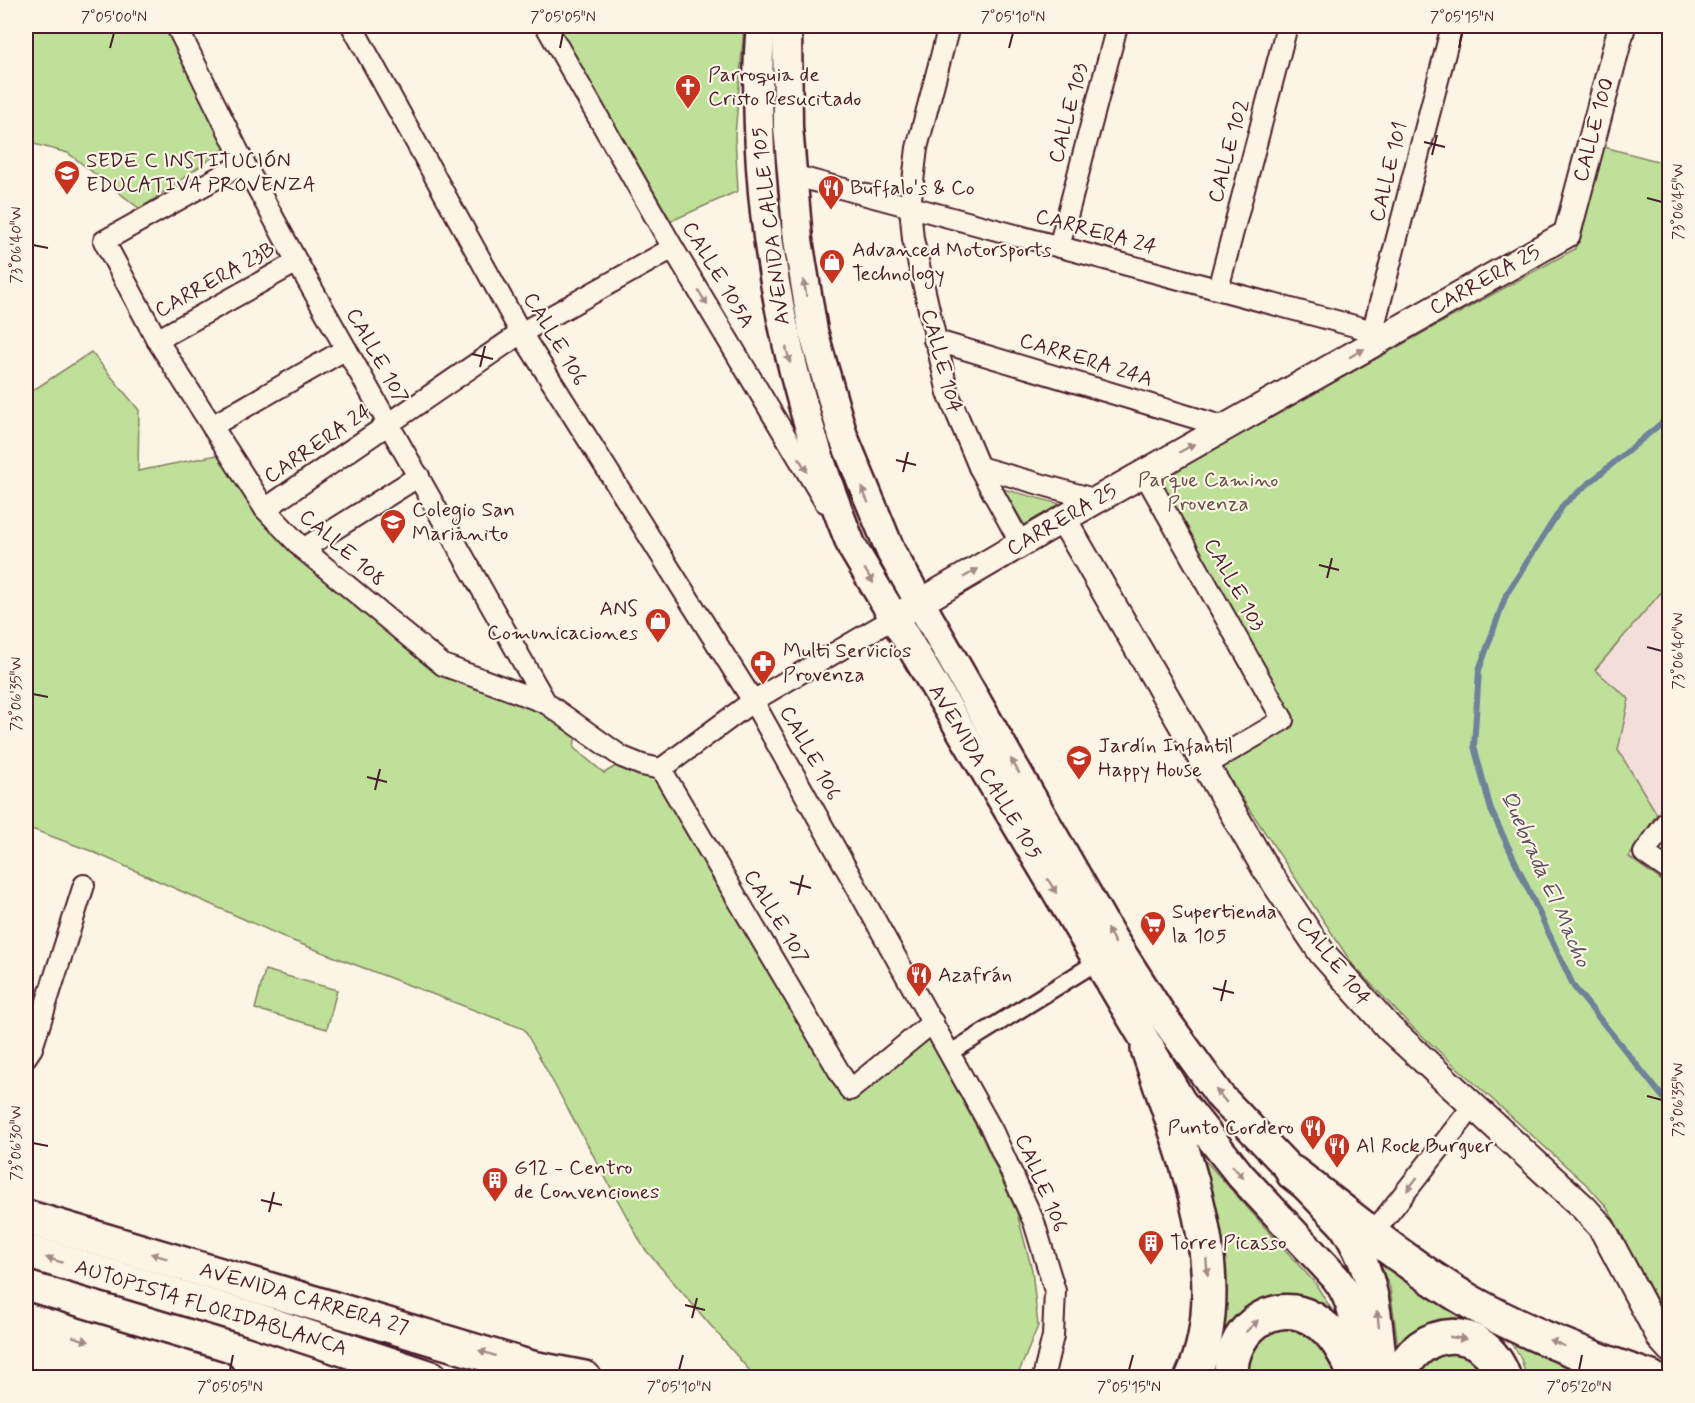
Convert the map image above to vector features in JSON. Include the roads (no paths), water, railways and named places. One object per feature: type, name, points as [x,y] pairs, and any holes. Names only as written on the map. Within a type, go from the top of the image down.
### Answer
[{"type":"highway","points":[[1148,1049],[1182,1154],[1206,1255],[1206,1328],[1192,1377]]},
{"type":"highway","points":[[1293,1173],[1445,1287],[1476,1305],[1571,1349],[1651,1377]]},
{"type":"highway","name":"AVENIDA CARRERA 27","points":[[26,1217],[64,1226],[287,1296],[403,1328],[532,1368],[584,1377]]},
{"type":"highway","name":"AUTOPISTA FLORIDABLANCA","points":[[26,1251],[254,1319],[431,1377]]},
{"type":"highway","points":[[287,1296],[379,1338],[446,1377]]},
{"type":"highway","points":[[1231,1377],[1233,1353],[1252,1324],[1264,1316],[1288,1310],[1314,1319],[1328,1330],[1338,1341],[1358,1377]]},
{"type":"highway","points":[[26,1320],[218,1377]]},
{"type":"highway","points":[[1398,1377],[1409,1355],[1421,1345],[1449,1336],[1479,1343],[1490,1353],[1504,1377]]},
{"type":"highway","points":[[26,1351],[120,1377]]},
{"type":"main road","name":"AVENIDA CALLE 105","points":[[761,26],[758,92],[760,146],[770,253],[778,306],[799,397],[831,496],[852,547],[1180,1101],[1207,1136],[1341,1284],[1352,1306],[1358,1377]]},
{"type":"main road","name":"AVENIDA CALLE 105","points":[[788,26],[788,127],[805,289],[833,406],[869,504],[891,552],[920,603],[1112,938],[1148,994],[1206,1077],[1343,1225],[1365,1263],[1378,1314],[1383,1377]]},
{"type":"street","name":"CALLE 107","points":[[178,26],[244,163],[297,261],[387,425],[419,476],[546,703]]},
{"type":"street","name":"CALLE 106","points":[[352,26],[521,333],[753,701],[992,1130],[1034,1222],[1055,1291],[1056,1314],[1043,1377]]},
{"type":"street","name":"CALLE 105A","points":[[546,26],[673,248],[852,547]]},
{"type":"street","name":"CALLE 104","points":[[949,26],[917,148],[909,207],[920,280],[948,393],[979,467],[1021,544]]},
{"type":"street","name":"CALLE 103","points":[[1059,247],[1117,26]]},
{"type":"street","name":"CALLE 102","points":[[1218,289],[1287,26]]},
{"type":"street","name":"CALLE 101","points":[[1381,332],[1452,26]]},
{"type":"street","name":"CALLE 100","points":[[1567,234],[1616,27]]},
{"type":"street","name":"CALLE 108","points":[[244,163],[104,241],[157,340],[265,509],[303,549],[443,665],[546,703],[622,757],[661,769]]},
{"type":"street","name":"CARRERA 24","points":[[792,176],[1381,332]]},
{"type":"street","name":"CARRERA 25","points":[[661,769],[753,701],[1225,427],[1381,332],[1567,234]]},
{"type":"street","name":"CARRERA 24","points":[[265,509],[521,333],[673,248]]},
{"type":"street","name":"CARRERA 23B","points":[[157,340],[297,261]]},
{"type":"street","name":"CARRERA 24A","points":[[934,339],[1225,427]]},
{"type":"street","points":[[212,426],[346,349]]},
{"type":"street","points":[[979,467],[1097,500]]},
{"type":"street","name":"CALLE 103","points":[[1144,473],[1282,720],[1206,765]]},
{"type":"street","points":[[303,549],[419,476]]},
{"type":"street","name":"CALLE 104","points":[[1063,519],[1265,868],[1337,973],[1389,1028],[1584,1208],[1602,1228],[1661,1339],[1670,1349]]},
{"type":"street","name":"CALLE 107","points":[[661,769],[850,1090],[933,1022]]},
{"type":"street","points":[[1670,817],[1644,853],[1670,871]]},
{"type":"street","points":[[26,1057],[32,1048],[84,885]]},
{"type":"street","points":[[950,1053],[1097,962]]},
{"type":"street","points":[[1373,1233],[1474,1105]]},
{"type":"waterway","name":"Quebrada El Macho","points":[[1670,416],[1564,504],[1506,595],[1479,670],[1474,746],[1491,810],[1574,987],[1670,1106]]},
{"type":"place","name":"Parroquia de Cristo Resucitado","points":[[688,110]]},
{"type":"place","name":"SEDE C INSTITUCIÓN EDUCATIVA PROVENZA","points":[[67,196]]},
{"type":"place","name":"Buffalo's & Co","points":[[831,211]]},
{"type":"place","name":"Advanced Motorsports Technology","points":[[832,285]]},
{"type":"place","name":"Colegio San Marianito","points":[[393,545]]},
{"type":"place","name":"ANS Comunicaciones","points":[[658,644]]},
{"type":"place","name":"Multi Servicios Provenza","points":[[763,686]]},
{"type":"place","name":"Jardín Infantil Happy House","points":[[1079,781]]},
{"type":"place","name":"Supertienda la 105","points":[[1153,947]]},
{"type":"place","name":"Azafrán","points":[[919,998]]},
{"type":"place","name":"Punto Cordero","points":[[1313,1151]]},
{"type":"place","name":"Al Rock Burguer","points":[[1337,1169]]},
{"type":"place","name":"G12 - Centro de Convenciones","points":[[495,1203]]},
{"type":"place","name":"Torre Picasso","points":[[1151,1266]]},
{"type":"park label","name":"Parque Camino Provenza","points":[[1208,492]]}]
